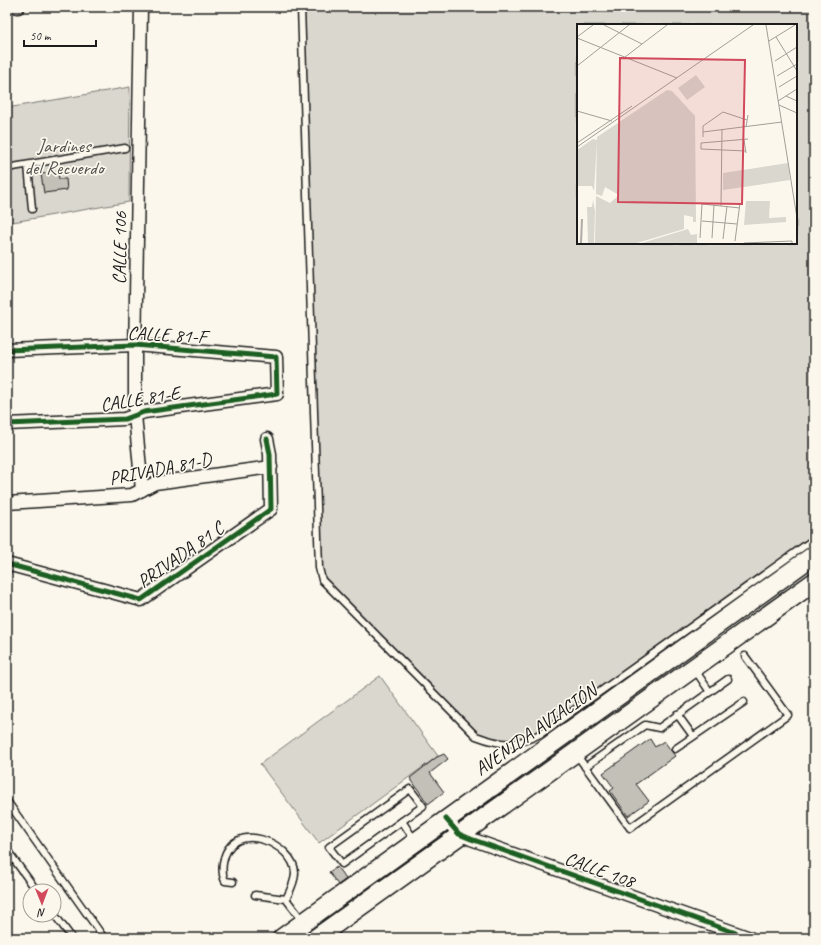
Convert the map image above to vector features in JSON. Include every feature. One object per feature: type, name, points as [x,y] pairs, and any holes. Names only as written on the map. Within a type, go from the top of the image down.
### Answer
[{"type":"main road","name":"AVENIDA AVIACIÓN","points":[[282,938],[814,555]]},
{"type":"main road","points":[[304,922],[316,938],[459,834],[814,582]]},
{"type":"street","name":"CALLE 106","points":[[141,7],[135,415],[142,490]]},
{"type":"street","name":"CALLE 81-F","points":[[7,350],[135,345],[276,356],[277,394]]},
{"type":"street","name":"CALLE 81-E","points":[[7,424],[125,419],[149,411],[277,394]]},
{"type":"street","points":[[267,439],[271,467]]},
{"type":"street","name":"PRIVADA 81-D","points":[[7,503],[132,495],[155,483],[271,467]]},
{"type":"street","name":"PRIVADA 81 C","points":[[7,564],[141,600],[271,509],[271,467]]},
{"type":"street","name":"CALLE 108","points":[[446,819],[459,834],[750,938]]},
{"type":"lane","points":[[300,7],[319,568],[322,580],[476,736],[496,743],[512,743],[527,740],[542,733],[814,539]]},
{"type":"lane","points":[[7,168],[125,148]]},
{"type":"lane","points":[[28,165],[32,209]]},
{"type":"lane","points":[[575,752],[630,828],[788,715],[745,656]]},
{"type":"lane","points":[[693,667],[710,692]]},
{"type":"lane","points":[[586,766],[645,725],[659,728],[728,679]]},
{"type":"lane","points":[[675,749],[744,702]]},
{"type":"lane","points":[[678,714],[693,736]]},
{"type":"lane","points":[[410,788],[423,806],[402,820],[342,864],[329,847],[410,788]]},
{"type":"lane","points":[[7,801],[104,938]]},
{"type":"lane","points":[[402,820],[415,841]]},
{"type":"lane","points":[[233,882],[225,881],[222,872],[227,849],[236,840],[247,838],[260,839],[273,844],[283,851],[293,863],[295,873],[293,883],[286,899]]},
{"type":"lane","points":[[7,850],[31,883]]},
{"type":"lane","points":[[255,895],[286,899],[304,922]]},
{"type":"lane","points":[[61,923],[72,938]]},
{"type":"green space","points":[[303,7],[814,7],[814,40],[810,48],[814,53],[814,535],[552,723],[524,738],[507,741],[488,738],[476,734],[323,579],[320,573]]},
{"type":"green space","name":"Jardines del Recuerdo","points":[[130,87],[129,202],[7,223],[7,108]]},
{"type":"green space","points":[[380,676],[438,756],[319,843],[260,764]]},
{"type":"building","points":[[58,172],[59,179],[66,179],[67,190],[44,193],[41,174]]},
{"type":"building","points":[[650,739],[655,747],[664,741],[675,756],[636,784],[649,801],[628,816],[610,791],[614,788],[603,773]]},
{"type":"building","points":[[444,754],[448,759],[430,773],[444,792],[428,804],[410,778],[437,757]]},
{"type":"building","points":[[337,867],[346,879],[338,885],[329,872]]},
{"type":"cycle path","points":[[7,350],[135,345],[276,357],[277,394],[144,412],[125,419],[7,424]]},
{"type":"cycle path","points":[[7,564],[141,600],[271,509],[270,454],[267,439]]},
{"type":"cycle path","points":[[446,819],[459,834],[471,839],[750,938]]}]
